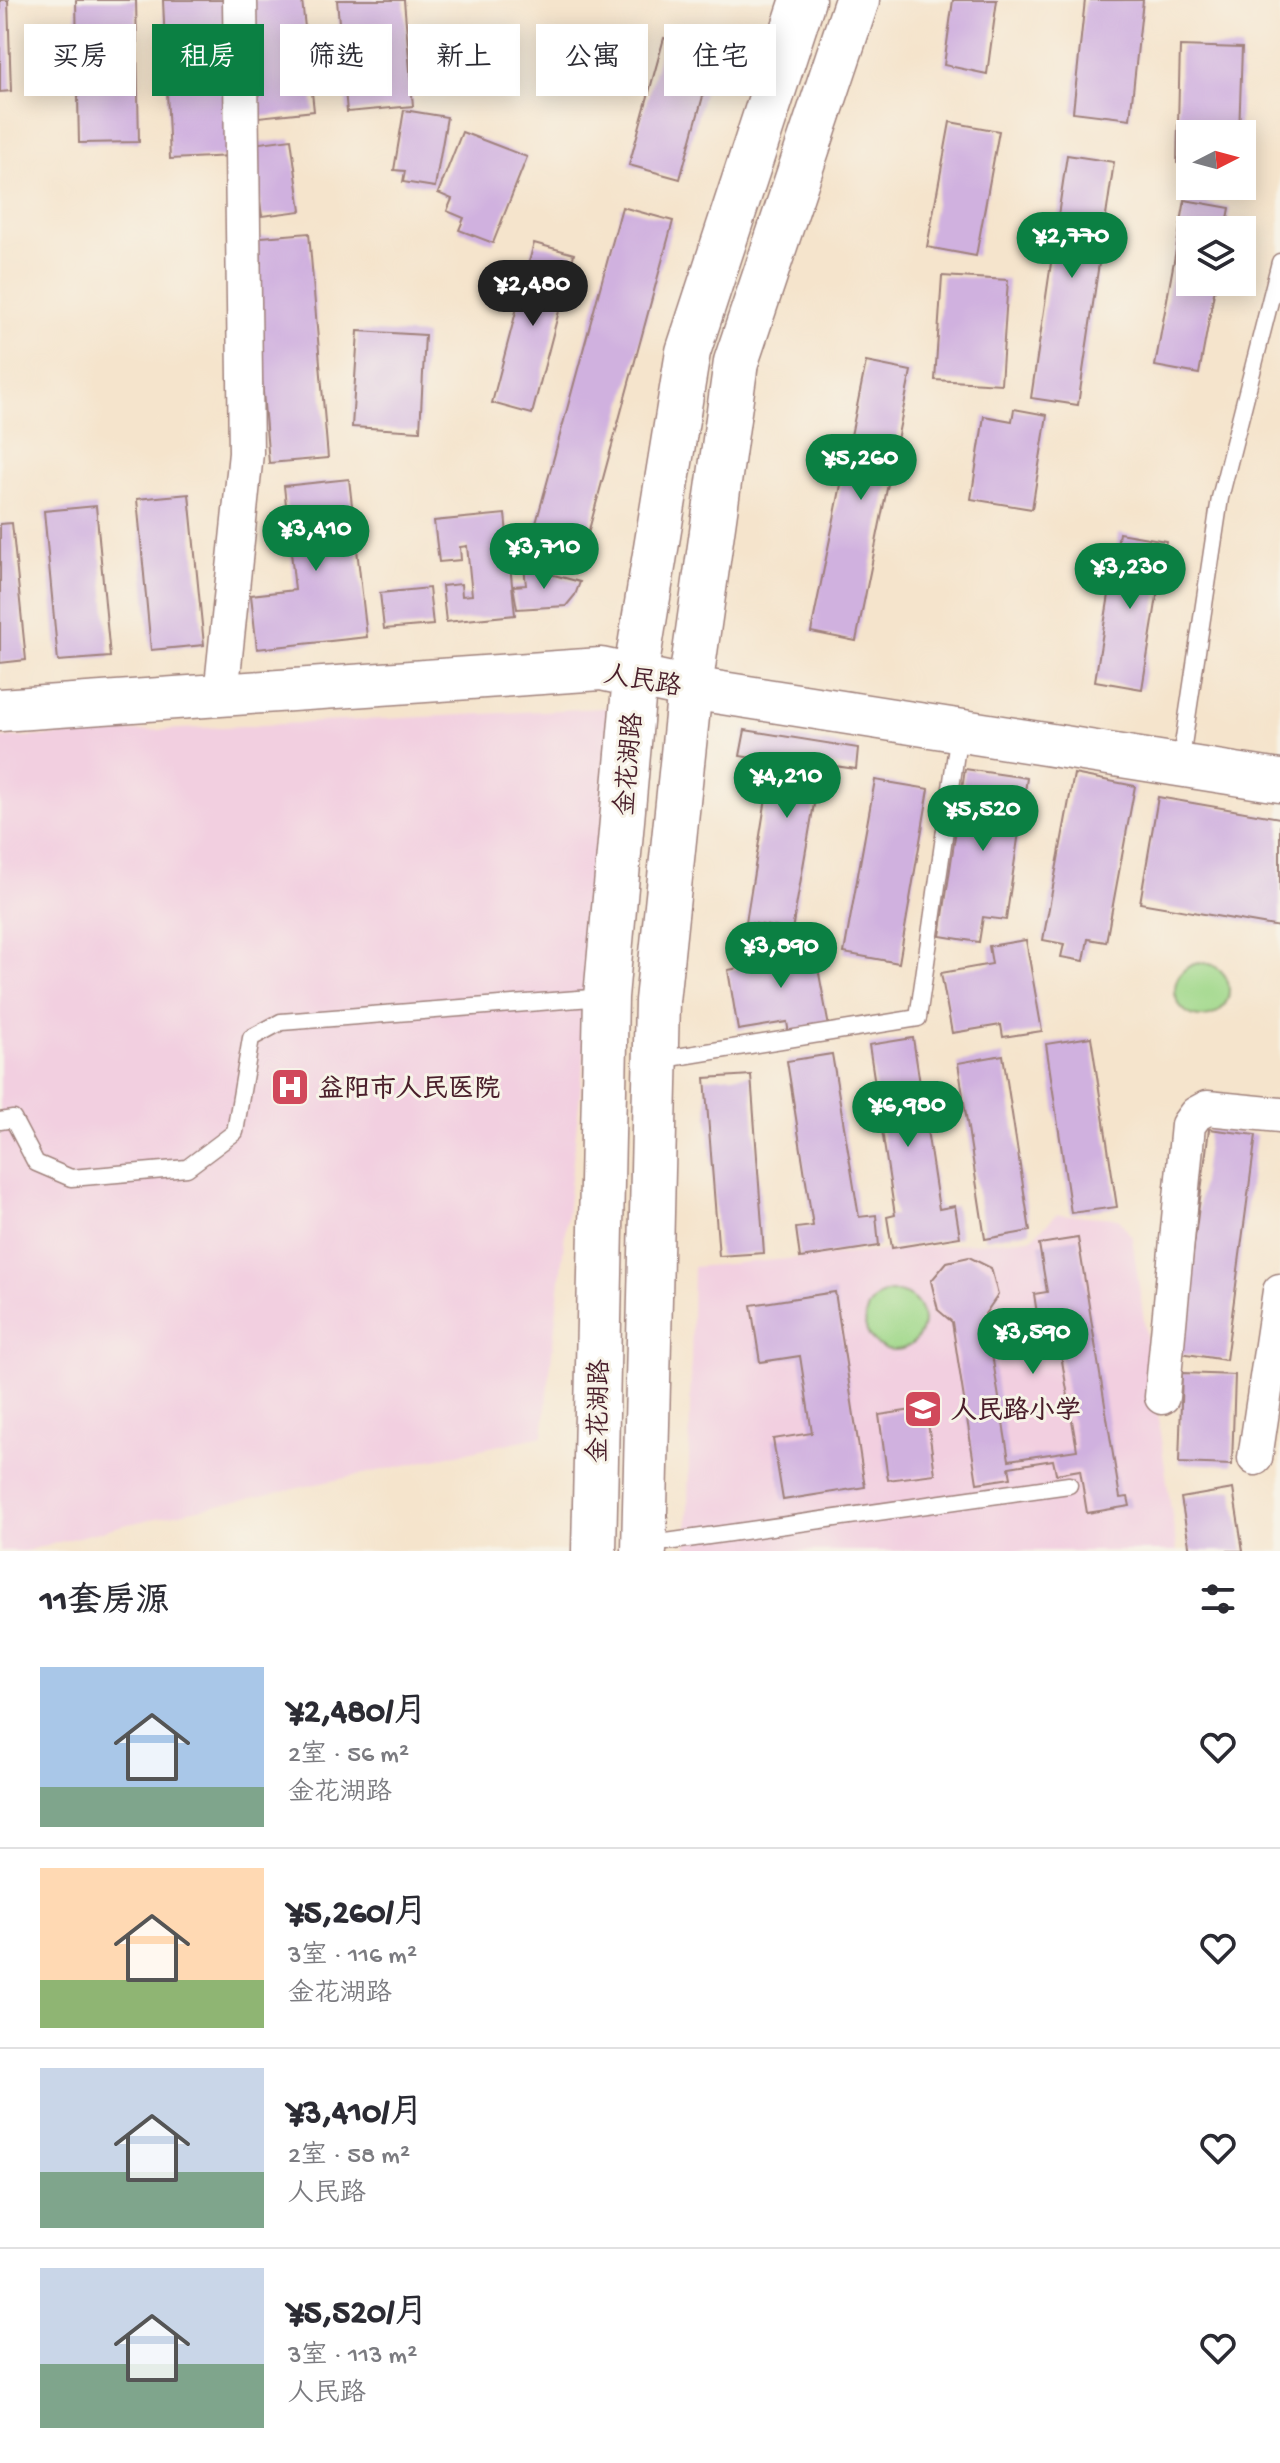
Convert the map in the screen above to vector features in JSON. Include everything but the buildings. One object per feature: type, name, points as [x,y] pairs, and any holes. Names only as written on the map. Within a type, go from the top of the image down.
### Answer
[{"type":"main road","name":"金花湖路","points":[[594,1551],[606,997],[635,677],[688,352],[803,0]]},
{"type":"main road","points":[[644,1548],[657,1001],[690,688],[736,362],[857,0]]},
{"type":"street","points":[[221,695],[246,453],[240,0]]},
{"type":"street","name":"人民路","points":[[0,710],[601,669],[690,688],[1280,781]]},
{"type":"street","points":[[1162,1397],[1188,1125],[1196,1114],[1207,1108],[1280,1115]]},
{"type":"street","points":[[1255,1458],[1280,1291]]},
{"type":"lane","points":[[1180,765],[1220,498],[1280,262]]},
{"type":"lane","points":[[655,1060],[918,1018],[959,730]]},
{"type":"lane","points":[[0,1121],[13,1119],[36,1163],[71,1178],[187,1168],[235,1132],[251,1038],[281,1022],[606,997]]},
{"type":"lane","points":[[644,1548],[1069,1485]]},
{"type":"shaded area","name":"益阳市人民医院","points":[[622,707],[543,1436],[128,1524],[25,1551],[0,1551],[0,738]]},
{"type":"shaded area","name":"人民路小学","points":[[1057,1214],[1118,1218],[1132,1237],[1177,1551],[687,1551],[693,1267],[1032,1238]]},
{"type":"green space","points":[[1202,963],[1221,971],[1229,990],[1221,1009],[1202,1017],[1183,1009],[1175,990],[1183,971]]},
{"type":"green space","points":[[894,1292],[905,1294],[914,1301],[921,1310],[921,1332],[914,1341],[905,1348],[894,1350],[883,1348],[874,1341],[867,1332],[865,1321],[867,1310],[874,1301],[883,1294]]},
{"type":"place","name":"益阳市人民医院","points":[[290,1087]]},
{"type":"place","name":"人民路小学","points":[[923,1409]]}]
